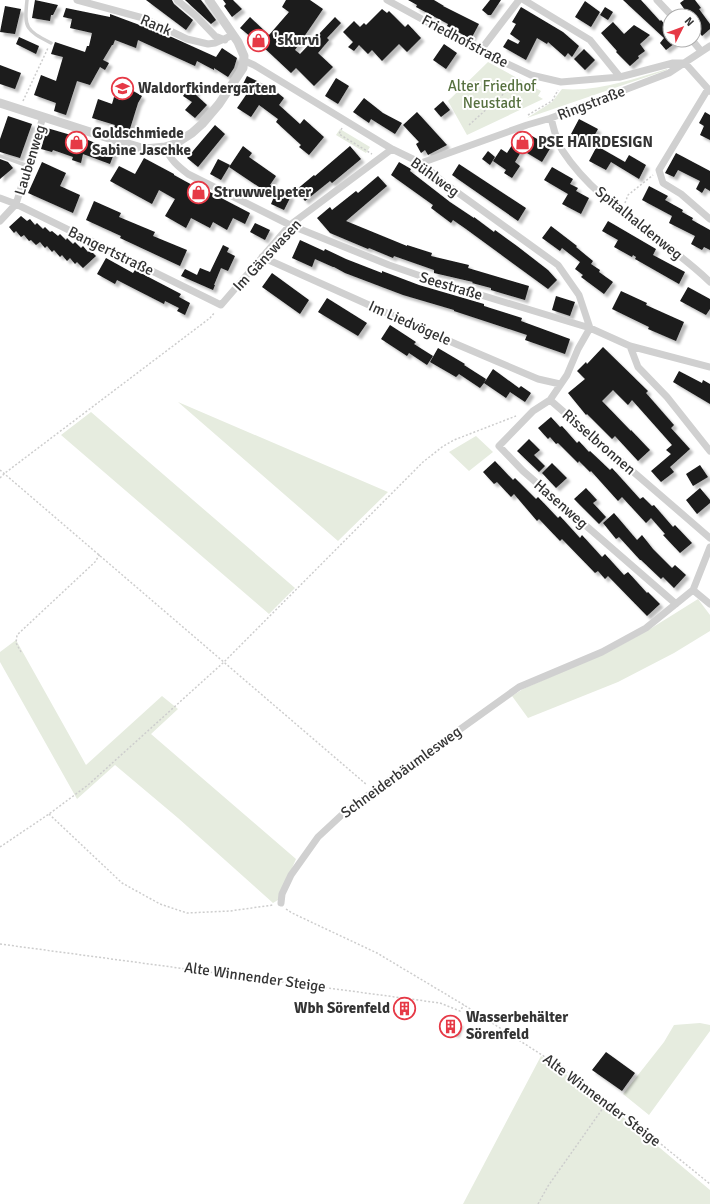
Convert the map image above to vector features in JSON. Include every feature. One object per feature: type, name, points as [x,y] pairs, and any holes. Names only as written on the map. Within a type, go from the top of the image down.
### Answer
[{"type":"street","name":"Rank","points":[[77,0],[143,18],[187,39],[208,44],[215,43],[229,37]]},
{"type":"street","points":[[176,0],[196,16],[215,36],[229,37]]},
{"type":"street","points":[[0,103],[140,148],[166,147],[175,144],[202,124],[219,104],[243,68],[243,52],[229,37],[209,0]]},
{"type":"street","name":"Friedhofstraße","points":[[387,0],[480,51],[532,75],[561,82],[620,77],[673,63],[685,63]]},
{"type":"street","points":[[480,51],[519,0]]},
{"type":"street","points":[[524,0],[590,40],[620,77]]},
{"type":"street","points":[[657,0],[664,8]]},
{"type":"street","name":"Ringstraße","points":[[421,163],[551,118],[669,74],[710,46]]},
{"type":"street","points":[[698,48],[701,52]]},
{"type":"street","name":"Bühlweg","points":[[244,61],[254,65],[392,149],[421,163],[443,182],[558,266],[579,295],[590,328]]},
{"type":"street","points":[[685,63],[709,90],[659,170],[663,183],[681,194],[710,219]]},
{"type":"street","name":"Laubenweg","points":[[0,221],[16,204],[43,117]]},
{"type":"street","name":"Spitalhaldenweg","points":[[551,118],[555,133],[562,149],[586,180],[617,209],[693,265],[710,282]]},
{"type":"street","name":"Seestraße","points":[[166,147],[167,152],[175,164],[188,174],[290,225],[389,265],[438,282],[590,328],[630,346]]},
{"type":"street","name":"Im Gänswasen","points":[[221,305],[290,225],[392,149]]},
{"type":"street","name":"Bangertstraße","points":[[0,198],[16,204],[221,305]]},
{"type":"street","name":"Im Liedvögele","points":[[262,257],[538,379],[560,384]]},
{"type":"street","name":"Risselbronnen","points":[[590,328],[578,349],[567,374],[550,400],[710,538]]},
{"type":"street","points":[[630,346],[710,366]]},
{"type":"street","points":[[630,346],[638,368],[667,397],[710,451]]},
{"type":"street","name":"Hasenweg","points":[[550,400],[533,411],[499,446],[523,471],[676,604]]},
{"type":"street","points":[[710,547],[694,590],[710,604]]},
{"type":"street","name":"Schneiderbäumlesweg","points":[[281,903],[282,894],[291,875],[318,837],[346,811],[518,687],[602,652],[646,628],[694,590]]},
{"type":"lane","points":[[27,0],[25,18],[27,26],[32,33],[51,43]]},
{"type":"lane","points":[[0,156],[28,166]]},
{"type":"path","points":[[22,102],[51,43]]},
{"type":"path","points":[[469,124],[523,75]]},
{"type":"path","points":[[525,118],[552,101],[561,87]]},
{"type":"path","points":[[342,128],[339,134],[372,154]]},
{"type":"path","points":[[624,206],[628,195],[659,170]]},
{"type":"path","points":[[0,478],[210,318],[221,305]]},
{"type":"path","points":[[0,847],[49,814],[88,785],[224,662],[423,462],[442,447],[454,440],[487,426],[533,411]]},
{"type":"path","points":[[0,470],[100,554],[373,791]]},
{"type":"path","points":[[21,652],[16,643],[17,635],[89,567],[100,554]]},
{"type":"path","points":[[49,814],[122,883],[160,904],[188,913],[230,911],[281,903],[292,913],[377,953],[464,1005]]},
{"type":"path","name":"Alte Winnender Steige","points":[[0,944],[440,1003],[460,1011],[464,1005],[542,1055],[608,1101],[710,1184]]},
{"type":"path","points":[[538,1204],[548,1186],[608,1101]]},
{"type":"green space","name":"Alter Friedhof Neustadt","points":[[488,62],[541,91],[538,96],[543,99],[467,135],[448,101]]},
{"type":"green space","points":[[667,69],[527,118],[552,102],[562,89],[589,89],[602,87]]},
{"type":"green space","points":[[340,129],[370,147],[366,153],[336,135]]},
{"type":"green space","points":[[178,402],[388,492],[338,541]]},
{"type":"green space","points":[[91,412],[295,588],[269,614],[61,435]]},
{"type":"green space","points":[[476,436],[493,452],[469,471],[449,452]]},
{"type":"green space","points":[[698,599],[710,615],[710,631],[674,653],[618,682],[528,718],[512,696],[523,689],[614,649],[650,629]]},
{"type":"green space","points":[[16,640],[86,765],[162,696],[178,709],[151,734],[296,859],[278,900],[273,903],[178,818],[115,765],[77,799],[0,662],[0,652]]},
{"type":"green space","points":[[700,1023],[710,1025],[710,1031],[649,1115],[623,1094],[664,1042],[674,1025]]},
{"type":"green space","points":[[541,1056],[610,1106],[710,1190],[710,1204],[463,1204]]},
{"type":"building","points":[[35,0],[58,5],[53,15],[51,15],[50,21],[32,18]]},
{"type":"building","points":[[146,0],[172,0],[174,4],[193,20],[186,30]]},
{"type":"building","points":[[185,0],[201,0],[216,20],[211,24]]},
{"type":"building","points":[[223,0],[233,0],[242,9],[232,17],[224,6],[226,4]]},
{"type":"building","points":[[286,0],[310,0],[323,9],[295,50],[300,54],[335,17],[341,23],[327,38],[329,40],[318,53],[333,67],[314,86],[296,68],[291,73],[260,44],[258,46],[249,38],[251,37],[240,28],[250,17],[269,35],[289,12],[282,7]]},
{"type":"building","points":[[408,0],[434,0],[479,24],[471,39],[447,26],[448,24],[416,7],[417,5]]},
{"type":"building","points":[[490,0],[501,0],[491,15],[488,15],[482,10]]},
{"type":"building","points":[[623,0],[641,0],[660,21],[662,21],[662,36]]},
{"type":"building","points":[[684,0],[695,0],[701,8],[684,8],[680,3]]},
{"type":"building","points":[[585,1],[600,12],[591,27],[575,17]]},
{"type":"building","points":[[5,6],[21,9],[15,34],[0,32]]},
{"type":"building","points":[[521,7],[563,32],[579,46],[572,57],[568,53],[565,57],[548,42],[547,44],[537,38],[526,60],[503,47],[508,39],[518,44],[520,41],[510,34],[516,24],[512,22]]},
{"type":"building","points":[[605,7],[613,12],[608,20],[600,15]]},
{"type":"building","points":[[66,8],[110,17],[110,14],[145,27],[145,25],[216,57],[222,48],[237,58],[234,68],[228,77],[214,68],[214,70],[197,61],[195,66],[138,40],[136,48],[115,40],[103,60],[109,63],[105,70],[100,67],[90,85],[77,81],[66,115],[54,111],[56,103],[34,95],[41,75],[56,81],[63,57],[51,54],[55,42],[85,52],[87,46],[89,46],[92,33],[70,28],[72,19],[63,17]]},
{"type":"building","points":[[382,9],[387,13],[389,11],[405,27],[408,24],[421,38],[407,52],[399,44],[382,61],[372,50],[368,54],[359,45],[354,51],[348,47],[353,42],[343,32],[354,21],[360,27],[364,23],[366,25]]},
{"type":"building","points":[[702,13],[710,24],[710,29],[702,36]]},
{"type":"building","points":[[613,22],[624,34],[634,25],[650,35],[640,44],[645,51],[638,56],[639,58],[630,66],[616,52],[617,51],[601,33]]},
{"type":"building","points":[[19,37],[39,46],[36,54],[16,44]]},
{"type":"building","points":[[444,44],[457,53],[446,69],[433,60]]},
{"type":"building","points":[[584,49],[595,60],[585,70],[574,59]]},
{"type":"building","points":[[0,65],[21,73],[15,89],[0,84]]},
{"type":"building","points":[[247,76],[273,89],[284,98],[279,105],[300,124],[304,119],[324,137],[309,155],[299,147],[301,145],[276,122],[278,119],[259,105],[251,117],[237,108],[248,92],[241,88]]},
{"type":"building","points":[[336,78],[349,86],[338,104],[325,96]]},
{"type":"building","points":[[191,84],[198,89],[195,94],[207,105],[195,118],[185,110],[192,102],[183,96]]},
{"type":"building","points":[[128,88],[142,96],[138,103],[129,132],[114,127],[115,125],[92,118],[98,99],[112,104],[114,97],[120,100]]},
{"type":"building","points":[[364,98],[383,113],[402,123],[395,134],[371,119],[369,123],[353,112]]},
{"type":"building","points":[[443,101],[450,110],[441,117],[434,109]]},
{"type":"building","points":[[417,112],[447,145],[428,155],[425,150],[421,153],[416,144],[419,142],[403,125]]},
{"type":"building","points":[[705,112],[710,115],[710,140],[700,135],[704,126],[699,123]]},
{"type":"building","points":[[8,116],[32,124],[20,158],[0,152],[0,139]]},
{"type":"building","points":[[579,119],[598,129],[589,145],[571,134]]},
{"type":"building","points":[[215,125],[225,134],[198,167],[187,158]]},
{"type":"building","points":[[47,128],[88,140],[115,151],[110,164],[83,154],[81,163],[72,160],[73,157],[53,150],[52,152],[41,149]]},
{"type":"building","points":[[532,136],[551,147],[542,162],[522,150],[515,162],[520,166],[512,178],[504,173],[506,170],[493,161],[501,149],[507,153],[514,142]]},
{"type":"building","points":[[243,146],[252,153],[249,157],[276,176],[270,185],[291,196],[284,210],[271,204],[274,197],[229,167]]},
{"type":"building","points":[[350,146],[361,159],[332,183],[330,181],[305,201],[296,190]]},
{"type":"building","points":[[597,146],[625,162],[629,155],[646,165],[639,179],[611,162],[606,170],[589,161]]},
{"type":"building","points":[[488,151],[495,157],[490,165],[482,159]]},
{"type":"building","points":[[676,153],[710,171],[710,191],[705,188],[702,193],[696,189],[700,181],[678,170],[674,177],[665,173]]},
{"type":"building","points":[[144,158],[205,192],[206,190],[250,213],[245,224],[233,218],[227,230],[213,222],[210,228],[191,218],[186,228],[165,216],[175,199],[159,190],[152,204],[110,181],[119,166],[135,174]]},
{"type":"building","points":[[0,159],[8,162],[13,168],[0,179]]},
{"type":"building","points":[[218,159],[230,165],[221,180],[210,174]]},
{"type":"building","points":[[42,162],[66,173],[60,186],[80,195],[73,213],[28,193]]},
{"type":"building","points":[[399,162],[411,169],[410,171],[450,202],[494,232],[495,230],[517,246],[548,270],[557,280],[548,289],[453,220],[451,223],[431,208],[433,205],[391,175]]},
{"type":"building","points":[[459,164],[526,208],[518,221],[452,175]]},
{"type":"building","points":[[552,167],[573,179],[570,184],[578,188],[576,191],[589,198],[581,214],[562,204],[568,194],[544,180]]},
{"type":"building","points":[[378,176],[387,186],[346,221],[407,246],[432,253],[431,256],[469,265],[468,268],[529,286],[525,300],[491,290],[491,288],[472,283],[473,282],[434,273],[434,270],[394,256],[393,258],[330,233],[317,218],[330,207],[332,210],[356,191],[358,193]]},
{"type":"building","points":[[649,186],[668,196],[665,200],[683,210],[682,212],[693,218],[692,220],[710,230],[710,250],[704,247],[702,250],[691,244],[695,236],[669,223],[672,216],[642,200]]},
{"type":"building","points":[[94,201],[121,213],[119,217],[155,232],[153,236],[187,250],[180,266],[120,238],[121,236],[86,220]]},
{"type":"building","points":[[21,216],[27,221],[30,219],[35,225],[37,223],[43,229],[45,227],[50,232],[52,231],[58,236],[60,234],[73,244],[75,242],[81,248],[83,246],[88,252],[90,250],[96,256],[83,268],[77,262],[75,264],[70,258],[67,261],[62,255],[60,257],[54,250],[52,252],[47,246],[45,248],[40,242],[36,245],[31,240],[29,241],[24,235],[21,237],[16,231],[14,233],[9,227]]},
{"type":"building","points":[[608,221],[656,249],[653,255],[685,272],[679,284],[635,259],[636,257],[633,255],[632,257],[614,247],[618,240],[602,231]]},
{"type":"building","points":[[255,223],[270,230],[265,240],[250,232]]},
{"type":"building","points":[[551,226],[577,246],[576,247],[593,261],[591,264],[600,270],[599,272],[613,282],[604,294],[581,277],[583,275],[575,269],[580,262],[562,248],[560,251],[542,238]]},
{"type":"building","points":[[300,240],[324,251],[325,249],[382,273],[382,271],[419,285],[484,304],[484,306],[522,318],[521,321],[570,339],[565,354],[525,340],[527,335],[454,310],[403,295],[345,273],[315,259],[312,267],[292,258]]},
{"type":"building","points":[[223,245],[229,248],[227,252],[235,256],[228,271],[221,268],[213,290],[181,276],[185,269],[197,275],[200,268],[210,272]]},
{"type":"building","points":[[106,258],[133,273],[135,270],[181,294],[179,297],[190,303],[185,315],[177,311],[179,308],[165,301],[164,304],[117,280],[115,284],[97,274]]},
{"type":"building","points":[[272,273],[309,300],[300,314],[262,287]]},
{"type":"building","points":[[688,287],[710,299],[710,309],[706,315],[680,301]]},
{"type":"building","points":[[621,291],[647,303],[646,305],[684,322],[676,341],[648,329],[649,327],[612,309]]},
{"type":"building","points":[[556,296],[575,302],[570,316],[552,310]]},
{"type":"building","points":[[327,298],[367,323],[358,336],[318,312]]},
{"type":"building","points":[[390,325],[416,342],[414,344],[433,356],[427,365],[409,353],[407,356],[381,339]]},
{"type":"building","points":[[603,347],[648,391],[646,393],[674,425],[671,428],[690,449],[670,467],[674,472],[661,482],[651,471],[671,454],[666,450],[672,445],[632,400],[628,405],[613,390],[602,401],[650,450],[638,461],[615,436],[612,439],[587,414],[586,415],[568,393],[585,379],[577,371],[586,362],[587,364]]},
{"type":"building","points":[[438,348],[465,364],[464,365],[486,379],[480,388],[459,374],[456,377],[430,362]]},
{"type":"building","points":[[493,369],[519,388],[521,386],[531,393],[525,402],[510,392],[506,398],[484,383]]},
{"type":"building","points":[[679,371],[702,383],[703,380],[710,384],[710,404],[673,382]]},
{"type":"building","points":[[551,417],[560,427],[562,426],[577,443],[579,441],[589,452],[590,451],[610,470],[612,468],[640,499],[643,497],[652,506],[654,505],[673,527],[675,525],[692,543],[680,553],[663,535],[665,534],[651,518],[646,523],[622,497],[618,501],[591,471],[590,472],[579,461],[578,463],[550,437],[548,439],[538,428]]},
{"type":"building","points":[[529,439],[540,450],[534,455],[545,466],[539,472],[517,451]]},
{"type":"building","points":[[495,461],[513,480],[515,478],[536,499],[538,497],[558,518],[560,516],[580,538],[582,535],[602,557],[605,554],[624,575],[628,572],[647,593],[648,592],[660,604],[647,616],[608,576],[605,579],[598,571],[595,573],[562,539],[560,541],[539,519],[537,521],[514,494],[511,497],[497,482],[494,484],[483,472]]},
{"type":"building","points":[[552,463],[567,478],[556,488],[542,473]]},
{"type":"building","points":[[700,465],[708,477],[693,486],[686,474]]},
{"type":"building","points":[[586,488],[597,500],[593,503],[606,517],[599,524],[574,499]]},
{"type":"building","points":[[700,488],[710,500],[710,503],[697,514],[686,500]]},
{"type":"building","points":[[614,513],[637,540],[642,535],[653,549],[672,568],[675,565],[686,575],[674,588],[663,577],[661,579],[640,560],[619,537],[616,539],[603,523]]},
{"type":"building","name":"Wasserbehälter Sörenfeld","points":[[447,1018],[460,1023],[456,1034],[443,1030]]},
{"type":"building","points":[[606,1052],[635,1073],[622,1091],[592,1070]]},
{"type":"place","name":"'sKurvi","points":[[259,40]]},
{"type":"place","name":"Waldorfkindergarten","points":[[122,88]]},
{"type":"place","name":"Goldschmiede Sabine Jaschke","points":[[76,142]]},
{"type":"place","name":"PSE HAIRDESIGN","points":[[523,142]]},
{"type":"place","name":"Struwwelpeter","points":[[198,192]]},
{"type":"place","name":"Wbh Sörenfeld","points":[[405,1008]]},
{"type":"place","name":"Wasserbehälter Sörenfeld","points":[[451,1026]]}]
